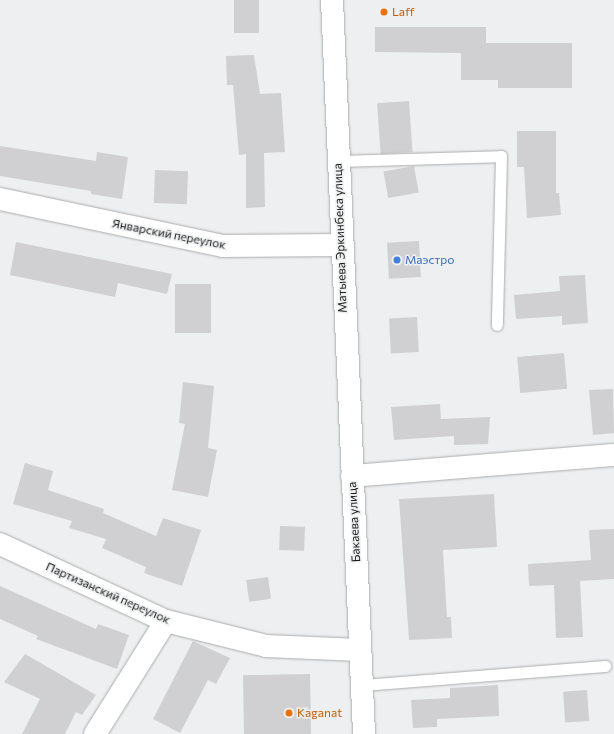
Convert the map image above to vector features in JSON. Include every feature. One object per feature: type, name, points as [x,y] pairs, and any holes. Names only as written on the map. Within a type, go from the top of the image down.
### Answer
[{"type":"street","name":"Матыева Эркинбека улица","points":[[332,0],[340,245],[352,476]]},
{"type":"street","name":"Январский переулок","points":[[0,199],[223,246],[340,245]]},
{"type":"street","name":"Бакаева улица","points":[[364,734],[352,476],[614,455]]},
{"type":"street","name":"Партизанский переулок","points":[[0,544],[166,620],[266,646],[360,650]]},
{"type":"street","points":[[95,734],[166,620]]},
{"type":"lane","points":[[337,162],[501,156],[497,325]]},
{"type":"lane","points":[[362,685],[605,666]]},
{"type":"building","points":[[234,0],[259,0],[259,33],[234,33]]},
{"type":"building","points":[[375,27],[486,27],[486,43],[572,43],[572,88],[498,88],[498,80],[461,80],[461,53],[375,52]]},
{"type":"building","points":[[254,55],[260,94],[281,93],[285,152],[264,153],[265,207],[246,208],[246,154],[239,155],[233,85],[227,85],[226,56]]},
{"type":"building","points":[[409,101],[413,152],[381,154],[377,103]]},
{"type":"building","points":[[517,131],[556,131],[556,193],[559,193],[561,215],[527,218],[524,167],[517,167]]},
{"type":"building","points":[[0,146],[96,161],[97,152],[128,157],[122,199],[91,194],[91,191],[0,176]]},
{"type":"building","points":[[414,166],[419,193],[388,198],[383,171]]},
{"type":"building","points":[[155,170],[188,171],[187,204],[154,203]]},
{"type":"building","points":[[419,241],[421,277],[389,279],[387,243]]},
{"type":"building","points":[[16,242],[172,274],[167,294],[118,283],[115,297],[10,275]]},
{"type":"building","points":[[585,275],[588,323],[562,325],[562,316],[516,319],[514,295],[560,291],[559,276]]},
{"type":"building","points":[[175,284],[211,284],[211,333],[175,333]]},
{"type":"building","points":[[417,317],[419,352],[391,353],[389,318]]},
{"type":"building","points":[[564,353],[567,389],[520,393],[517,357]]},
{"type":"building","points":[[183,382],[214,386],[208,448],[217,450],[208,497],[172,490],[185,424],[179,423]]},
{"type":"building","points":[[613,389],[614,433],[593,435],[589,390]]},
{"type":"building","points":[[440,404],[441,419],[490,417],[488,444],[454,445],[454,436],[394,440],[391,407]]},
{"type":"building","points":[[25,463],[53,471],[48,490],[104,509],[103,513],[156,536],[163,518],[201,530],[182,586],[144,573],[146,567],[102,548],[106,539],[69,528],[72,521],[13,504]]},
{"type":"building","points":[[494,494],[497,547],[443,550],[447,617],[451,617],[452,638],[409,640],[399,499]]},
{"type":"building","points":[[280,526],[305,527],[304,551],[279,550]]},
{"type":"building","points":[[614,529],[614,579],[580,581],[583,637],[556,638],[554,585],[529,586],[528,564],[591,560],[589,530]]},
{"type":"building","points":[[268,577],[271,599],[249,602],[246,580]]},
{"type":"building","points":[[0,586],[96,629],[98,624],[129,635],[117,669],[36,639],[38,636],[0,619]]},
{"type":"building","points":[[193,641],[230,658],[216,684],[208,680],[180,733],[153,719]]},
{"type":"building","points":[[25,654],[96,695],[82,715],[76,712],[65,734],[22,734],[40,699],[4,682]]},
{"type":"building","points":[[310,674],[311,734],[244,734],[243,675]]},
{"type":"building","points":[[498,685],[499,716],[437,719],[437,727],[413,728],[411,700],[450,698],[450,688]]},
{"type":"building","points":[[587,690],[589,721],[565,723],[563,692]]},
{"type":"place","name":"Laff","points":[[384,12]]},
{"type":"place","name":"Маэстро","points":[[397,260]]},
{"type":"place","name":"Kaganat","points":[[289,713]]}]
